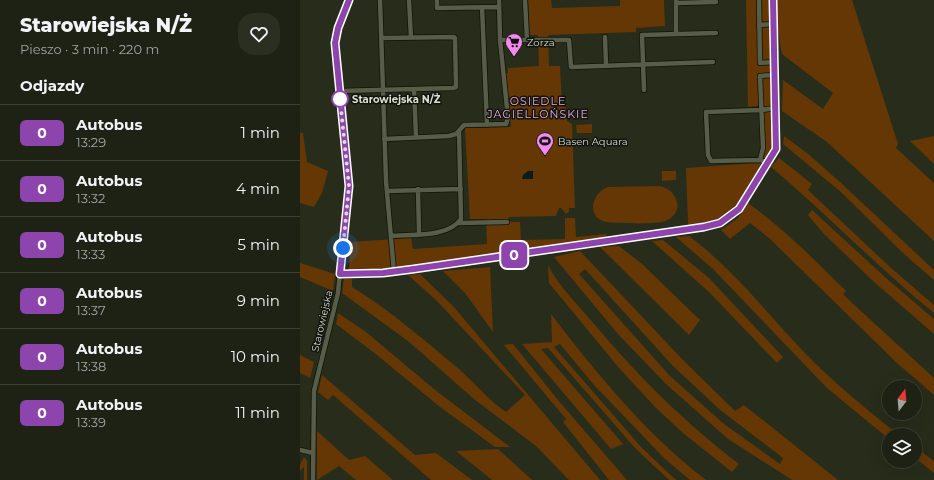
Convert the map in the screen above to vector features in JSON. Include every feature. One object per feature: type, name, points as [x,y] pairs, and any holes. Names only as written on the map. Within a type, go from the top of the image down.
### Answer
[{"type":"street","name":"Starowiejska","points":[[313,480],[314,391],[336,305],[349,186],[335,39],[349,0]]},
{"type":"street","points":[[380,0],[384,139],[394,272]]},
{"type":"street","points":[[409,0],[411,38]]},
{"type":"street","points":[[437,0],[438,8],[499,7]]},
{"type":"street","points":[[384,139],[449,136],[456,134],[464,125],[506,124],[500,40],[499,0]]},
{"type":"street","points":[[524,0],[527,40]]},
{"type":"street","points":[[759,0],[760,63],[775,62]]},
{"type":"street","points":[[340,274],[394,272],[712,226],[727,219],[739,209],[768,163],[777,143],[773,0]]},
{"type":"street","points":[[676,34],[676,2],[716,2]]},
{"type":"street","points":[[482,7],[487,124]]},
{"type":"street","points":[[759,25],[774,24]]},
{"type":"street","points":[[644,90],[642,35],[716,33]]},
{"type":"street","points":[[339,91],[456,87],[457,41],[454,37],[381,38]]},
{"type":"street","points":[[605,37],[606,65]]},
{"type":"street","points":[[500,40],[569,40],[571,67],[642,63],[713,62]]},
{"type":"street","points":[[760,160],[762,148],[762,110],[760,76],[775,75]]},
{"type":"street","points":[[414,89],[416,137]]},
{"type":"street","points":[[768,163],[760,160],[711,161],[708,155],[706,112],[776,108]]},
{"type":"street","points":[[458,223],[461,219],[462,211],[459,131]]},
{"type":"street","points":[[418,189],[419,234]]},
{"type":"street","points":[[387,191],[461,189]]},
{"type":"street","points":[[391,236],[440,232],[458,223],[507,222]]},
{"type":"street","points":[[300,450],[313,453]]},
{"type":"shaded area","points":[[528,0],[551,0],[552,8],[620,6],[620,0],[664,0],[665,26],[636,28],[636,32],[548,35],[549,66],[560,66],[562,106],[566,107],[567,121],[572,124],[575,208],[569,208],[569,212],[566,214],[561,208],[559,208],[556,216],[509,217],[508,220],[511,222],[520,222],[521,240],[565,239],[565,218],[575,218],[576,237],[606,234],[606,237],[591,241],[404,269],[349,270],[350,242],[411,238],[413,249],[487,244],[486,219],[470,219],[465,128],[511,127],[506,73],[508,73],[508,68],[539,66],[538,35],[530,35]]},
{"type":"shaded area","points":[[746,0],[770,0],[773,146],[765,163],[745,195],[730,212],[716,221],[688,224],[686,168],[758,163],[761,147],[759,106],[748,107]]},
{"type":"shaded area","points":[[776,0],[852,0],[898,144],[896,148],[934,183],[934,241],[827,142],[782,111],[783,80],[823,109],[833,93],[782,54],[777,26]]},
{"type":"shaded area","points":[[592,124],[592,133],[577,133],[576,125]]},
{"type":"shaded area","points":[[300,133],[303,133],[307,162],[328,171],[322,193],[314,207],[300,203]]},
{"type":"shaded area","points":[[784,136],[807,153],[840,182],[934,270],[934,280],[904,254],[841,192],[783,144]]},
{"type":"shaded area","points":[[934,136],[934,164],[910,141]]},
{"type":"shaded area","points":[[779,158],[812,184],[808,190],[890,267],[934,305],[934,313],[892,277],[771,167]]},
{"type":"shaded area","points":[[528,171],[533,171],[533,179],[522,179],[523,175]]},
{"type":"shaded area","points":[[662,171],[676,171],[676,180],[662,181]]},
{"type":"shaded area","points":[[659,186],[666,188],[671,192],[675,196],[677,202],[676,213],[665,221],[645,223],[606,222],[595,216],[593,205],[595,200],[602,190],[608,187]]},
{"type":"shaded area","points":[[748,203],[787,234],[846,291],[843,294],[850,301],[934,378],[934,395],[922,385],[922,380],[917,380],[897,363],[769,238],[750,223],[730,239],[721,230],[738,218]]},
{"type":"shaded area","points":[[812,210],[886,278],[934,319],[934,334],[873,281],[823,233],[808,215]]},
{"type":"shaded area","points":[[689,236],[720,262],[803,351],[862,405],[890,428],[882,428],[882,433],[827,388],[713,269],[676,237]]},
{"type":"shaded area","points":[[663,240],[709,278],[783,357],[777,363],[710,293],[652,241]]},
{"type":"shaded area","points":[[619,246],[642,264],[700,320],[689,335],[600,247]]},
{"type":"shaded area","points":[[580,251],[684,361],[735,411],[744,405],[838,480],[792,480],[728,439],[666,384],[617,333],[554,257]],"holes":[[[585,269],[672,365],[719,409],[783,458],[780,464],[724,424],[670,376],[579,274]]]},
{"type":"shaded area","points":[[300,263],[335,274],[333,291],[300,277]]},
{"type":"shaded area","points":[[548,265],[570,296],[646,381],[699,432],[739,464],[732,472],[683,433],[656,408],[619,368],[549,283]]},
{"type":"shaded area","points":[[490,267],[493,332],[465,293],[443,271]]},
{"type":"shaded area","points":[[420,274],[453,306],[600,480],[569,480],[536,446],[474,399],[408,341],[342,293],[344,279],[352,279],[352,287],[394,316],[420,337],[459,369],[493,402],[506,412],[525,395],[436,300],[408,275]]},
{"type":"shaded area","points":[[338,313],[366,332],[434,389],[510,447],[495,447],[440,407],[377,355],[336,324]]},
{"type":"shaded area","points":[[551,314],[604,381],[623,402],[663,443],[706,480],[690,480],[665,459],[594,385],[560,344],[554,347],[642,448],[676,480],[669,480],[635,448],[548,348],[541,349],[623,444],[611,449],[522,344],[552,342]]},
{"type":"shaded area","points":[[513,344],[558,400],[627,480],[609,480],[563,422],[566,419],[504,345]]},
{"type":"shaded area","points":[[300,355],[314,362],[310,378],[300,373]]},
{"type":"shaded area","points":[[322,375],[415,455],[436,453],[472,480],[431,480],[333,395],[328,400],[318,392]]},
{"type":"shaded area","points":[[317,431],[349,460],[365,456],[393,480],[356,480],[339,466],[317,480]]},
{"type":"shaded area","points":[[498,449],[532,480],[492,480],[456,451]]},
{"type":"shaded area","points":[[922,452],[934,461],[934,473],[922,464]]},
{"type":"shaded area","points":[[304,457],[307,461],[307,480],[304,480],[304,467],[300,471],[300,465]]},
{"type":"bus line","name":"0","points":[[349,0],[338,28],[335,43],[349,176],[340,274],[394,272],[712,226],[727,219],[739,209],[776,149],[773,0]]},
{"type":"place","name":"Zorza","points":[[514,57]]},
{"type":"place","name":"Starowiejska N/Ż","points":[[340,99]]},
{"type":"place","name":"Basen Aquara","points":[[545,156]]},
{"type":"district","name":"OSIEDLE JAGIELLOŃSKIE","points":[[538,107]]},
{"type":"route","points":[[340,99],[349,176],[343,248]]}]
